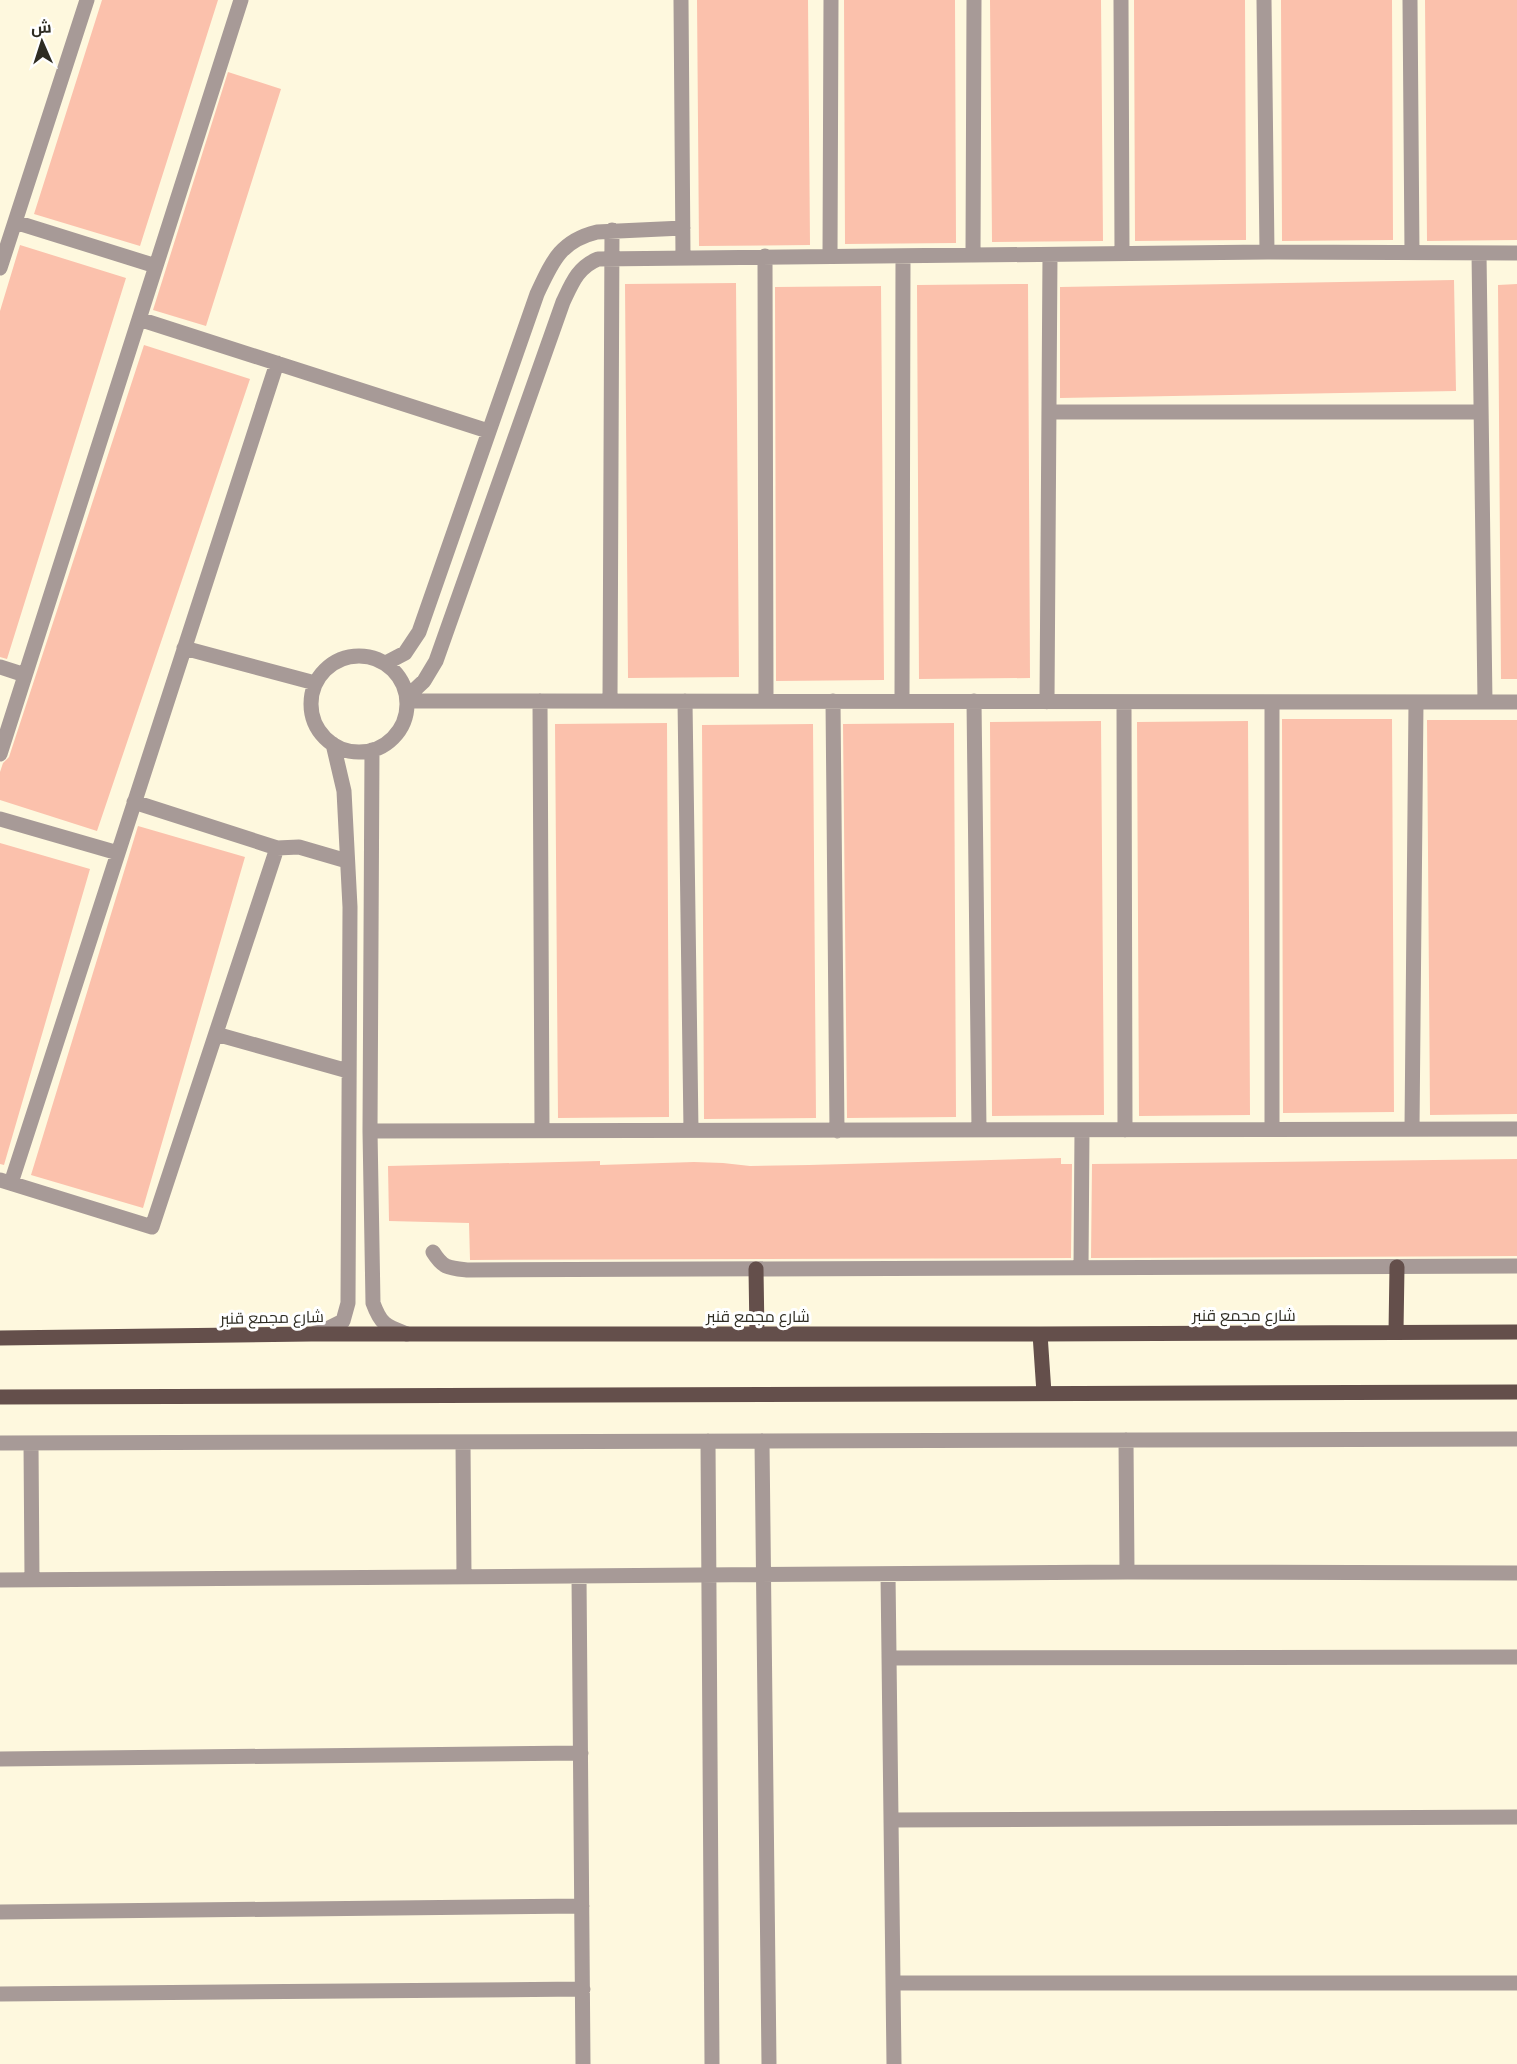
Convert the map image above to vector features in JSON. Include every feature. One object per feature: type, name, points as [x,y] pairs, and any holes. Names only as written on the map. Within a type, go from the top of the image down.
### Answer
[{"type":"main road","points":[[1396,1332],[1397,1267]]},
{"type":"main road","points":[[756,1269],[757,1334]]},
{"type":"main road","name":"شارع مجمع قنبر","points":[[0,1338],[311,1334],[1517,1332]]},
{"type":"main road","points":[[1040,1334],[1044,1393]]},
{"type":"main road","points":[[0,1397],[1517,1392]]},
{"type":"street","points":[[0,268],[87,0]]},
{"type":"street","points":[[0,754],[241,0]]},
{"type":"street","points":[[681,0],[683,257]]},
{"type":"street","points":[[830,256],[831,0]]},
{"type":"street","points":[[973,255],[974,0]]},
{"type":"street","points":[[1121,0],[1122,254]]},
{"type":"street","points":[[1264,0],[1267,252]]},
{"type":"street","points":[[1410,0],[1412,253]]},
{"type":"street","points":[[15,222],[156,266]]},
{"type":"street","points":[[386,663],[405,653],[419,632],[537,294],[551,264],[561,250],[571,241],[583,235],[612,230],[683,228]]},
{"type":"street","points":[[610,701],[612,230]]},
{"type":"street","points":[[408,699],[424,681],[436,661],[563,302],[579,270],[588,263],[612,257],[1517,252]]},
{"type":"street","points":[[1479,253],[1485,702]]},
{"type":"street","points":[[1047,702],[1050,255]]},
{"type":"street","points":[[765,256],[766,701]]},
{"type":"street","points":[[902,701],[903,256]]},
{"type":"street","points":[[537,294],[563,302]]},
{"type":"street","points":[[139,319],[488,431]]},
{"type":"street","points":[[277,363],[118,853],[5,1182],[152,1227],[277,848]]},
{"type":"street","points":[[1049,412],[1481,412]]},
{"type":"street","points":[[184,648],[315,683]]},
{"type":"street","points":[[360,655],[386,663],[397,672],[404,684],[408,699],[407,714],[399,731],[385,745],[359,752],[345,750],[322,735],[311,710],[311,696],[315,683],[328,667],[346,657],[360,655]]},
{"type":"street","points":[[0,667],[25,675]]},
{"type":"street","points":[[408,699],[1517,702]]},
{"type":"street","points":[[540,701],[542,1130]]},
{"type":"street","points":[[685,701],[691,1130]]},
{"type":"street","points":[[833,701],[837,1131]]},
{"type":"street","points":[[974,701],[979,1130]]},
{"type":"street","points":[[1124,702],[1125,1130]]},
{"type":"street","points":[[1272,702],[1272,1130]]},
{"type":"street","points":[[1412,1129],[1416,702]]},
{"type":"street","points":[[311,1334],[343,1321],[348,1303],[350,908],[344,792],[333,744]]},
{"type":"street","points":[[372,750],[370,1131],[373,1303],[378,1318],[390,1328],[407,1334]]},
{"type":"street","points":[[134,802],[277,848],[299,846],[347,861]]},
{"type":"street","points":[[0,819],[118,853]]},
{"type":"street","points":[[348,991],[370,990]]},
{"type":"street","points":[[216,1034],[348,1071]]},
{"type":"street","points":[[370,1131],[1517,1129]]},
{"type":"street","points":[[1081,1268],[1082,1130]]},
{"type":"street","points":[[433,1252],[441,1264],[451,1269],[467,1270],[1517,1266]]},
{"type":"street","points":[[0,1443],[1517,1439]]},
{"type":"street","points":[[1126,1440],[1127,1572]]},
{"type":"street","points":[[708,1441],[712,2064]]},
{"type":"street","points":[[762,1441],[769,2064]]},
{"type":"street","points":[[463,1442],[464,1577]]},
{"type":"street","points":[[31,1443],[32,1580]]},
{"type":"street","points":[[0,1580],[1127,1572],[1517,1573]]},
{"type":"street","points":[[888,1574],[894,2064]]},
{"type":"street","points":[[579,1576],[583,2064]]},
{"type":"street","points":[[889,1658],[1517,1656]]},
{"type":"street","points":[[0,1759],[581,1753]]},
{"type":"street","points":[[891,1820],[1517,1817]]},
{"type":"street","points":[[0,1912],[582,1906]]},
{"type":"street","points":[[893,1983],[1517,1983]]},
{"type":"street","points":[[0,1994],[583,1989]]},
{"type":"building","points":[[102,0],[218,0],[140,246],[34,214]]},
{"type":"building","points":[[697,0],[808,0],[810,245],[699,246]]},
{"type":"building","points":[[844,0],[955,0],[956,243],[845,244]]},
{"type":"building","points":[[990,0],[1101,0],[1103,241],[992,242]]},
{"type":"building","points":[[1134,0],[1245,0],[1246,240],[1135,241]]},
{"type":"building","points":[[1281,0],[1392,0],[1393,240],[1282,241]]},
{"type":"building","points":[[1425,0],[1517,0],[1517,240],[1427,241]]},
{"type":"building","points":[[228,72],[281,89],[206,326],[153,310]]},
{"type":"building","points":[[20,245],[126,278],[7,659],[0,657],[0,311]]},
{"type":"building","points":[[1454,280],[1456,391],[1060,398],[1060,287]]},
{"type":"building","points":[[736,283],[739,677],[628,678],[625,284]]},
{"type":"building","points":[[1028,284],[1030,678],[919,679],[917,285]]},
{"type":"building","points":[[1517,284],[1517,679],[1501,679],[1498,285]]},
{"type":"building","points":[[881,286],[884,680],[776,681],[775,287]]},
{"type":"building","points":[[144,345],[250,379],[97,831],[0,800],[0,772],[3,763],[9,757]]},
{"type":"building","points":[[1282,719],[1392,719],[1394,1112],[1283,1113]]},
{"type":"building","points":[[1427,720],[1517,720],[1517,1114],[1430,1115]]},
{"type":"building","points":[[1101,721],[1104,1115],[992,1116],[990,722]]},
{"type":"building","points":[[1248,721],[1250,1115],[1139,1116],[1137,722]]},
{"type":"building","points":[[667,723],[669,1117],[558,1118],[555,724]]},
{"type":"building","points":[[954,723],[956,1117],[847,1118],[843,724]]},
{"type":"building","points":[[813,724],[816,1118],[704,1119],[702,725]]},
{"type":"building","points":[[138,826],[245,857],[143,1208],[31,1175]]},
{"type":"building","points":[[0,843],[90,869],[4,1165],[0,1164]]},
{"type":"building","points":[[1061,1158],[1061,1164],[1072,1164],[1071,1258],[470,1260],[469,1223],[389,1221],[388,1166],[600,1161],[600,1165],[694,1162],[750,1166]]},
{"type":"building","points":[[1517,1159],[1517,1256],[1091,1258],[1092,1164]]}]
